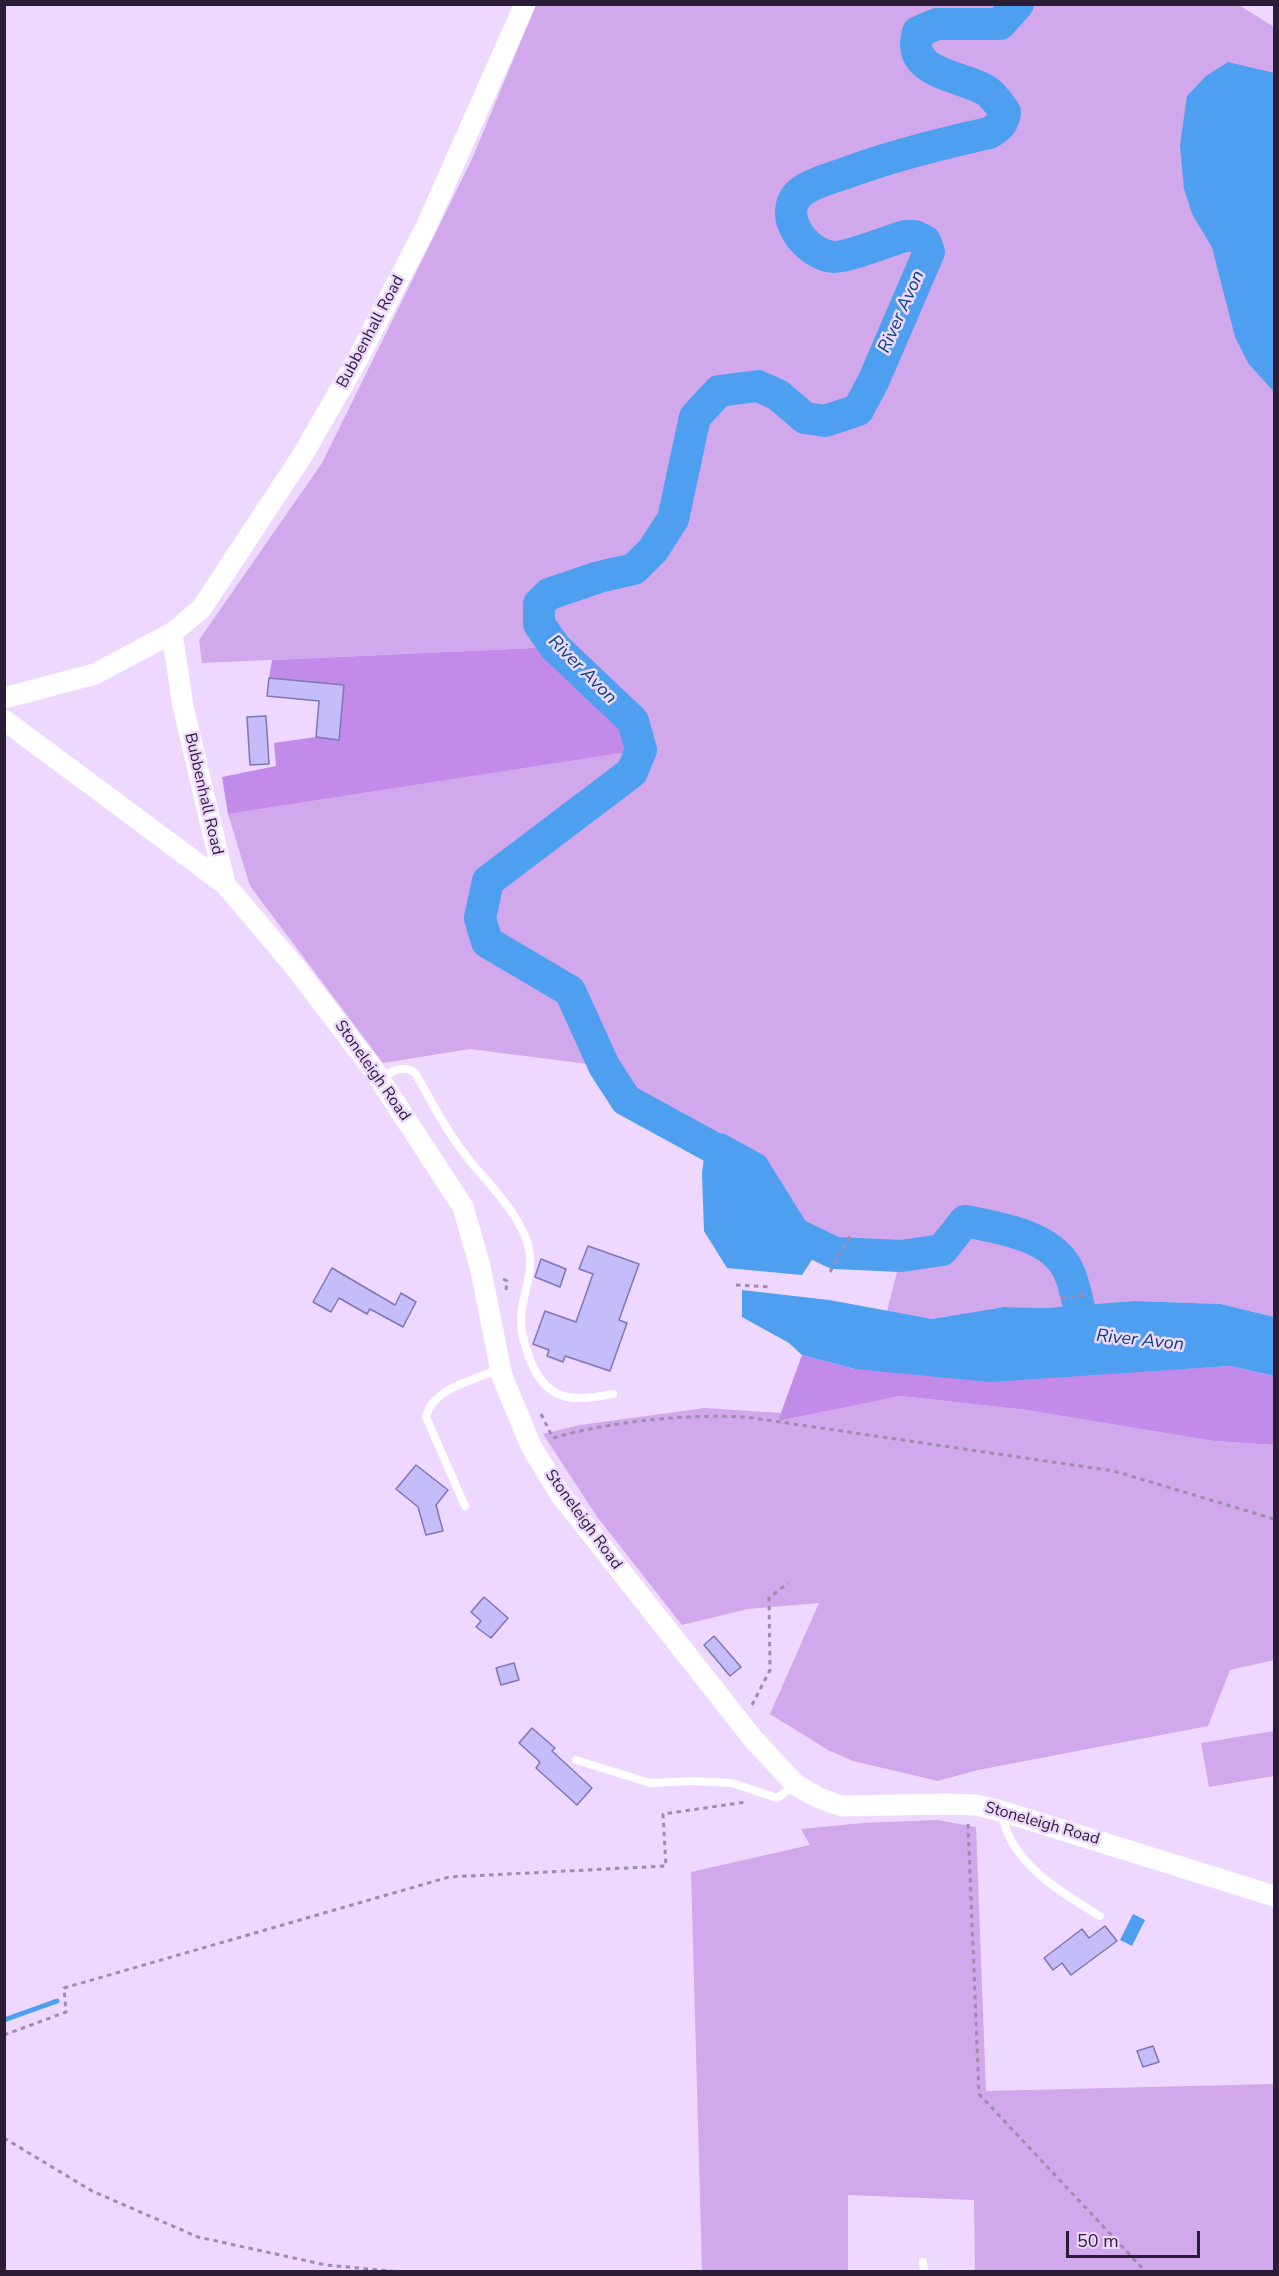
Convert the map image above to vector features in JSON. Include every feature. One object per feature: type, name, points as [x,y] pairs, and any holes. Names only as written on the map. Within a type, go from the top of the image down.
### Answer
[{"type":"street","name":"Bubbenhall Road","points":[[4,698],[95,674],[172,633],[201,609],[302,456],[356,362],[426,227],[525,4]]},
{"type":"street","name":"Bubbenhall Road","points":[[172,633],[185,717],[225,884]]},
{"type":"street","name":"Stoneleigh Road","points":[[4,720],[225,884],[296,967],[380,1079],[463,1207],[480,1266],[501,1368],[531,1446],[560,1494],[742,1725],[796,1785],[819,1798],[841,1806],[967,1805],[1001,1811],[1275,1896]]},
{"type":"lane","points":[[380,1079],[400,1069],[410,1069],[415,1073],[436,1112],[458,1144],[495,1188],[524,1234],[530,1248],[530,1271],[521,1320],[524,1341],[537,1377],[561,1397],[578,1399],[613,1394]]},
{"type":"lane","points":[[465,1506],[426,1417],[429,1405],[438,1395],[501,1368]]},
{"type":"lane","points":[[576,1760],[650,1783],[693,1781],[732,1783],[777,1798],[796,1785]]},
{"type":"lane","points":[[1001,1811],[1006,1835],[1022,1860],[1100,1916]]},
{"type":"lane","points":[[923,2262],[924,2271]]},
{"type":"path","points":[[830,1272],[850,1236]]},
{"type":"path","points":[[480,1266],[507,1281],[505,1300]]},
{"type":"path","points":[[736,1284],[771,1287]]},
{"type":"path","points":[[1062,1298],[1084,1295]]},
{"type":"path","points":[[540,1412],[553,1438],[581,1430],[706,1415],[756,1418],[1114,1470],[1275,1519]]},
{"type":"path","points":[[742,1725],[770,1670],[772,1625],[769,1598],[788,1583]]},
{"type":"path","points":[[4,2035],[66,2012],[64,1988],[449,1877],[666,1866],[663,1814],[743,1803],[762,1794]]},
{"type":"path","points":[[967,1805],[979,2094],[1146,2271]]},
{"type":"path","points":[[4,2138],[92,2191],[198,2237],[326,2265],[401,2271]]},
{"type":"shaded area","points":[[536,5],[1239,5],[1274,27],[1274,1317],[1221,1304],[1133,1301],[1045,1308],[1004,1307],[932,1319],[887,1311],[901,1256],[835,1253],[821,1246],[793,1203],[723,1133],[706,1143],[626,1100],[604,1066],[470,1049],[383,1063],[250,886],[228,814],[640,750],[633,721],[555,647],[202,663],[199,640],[322,463],[472,159]]},
{"type":"shaded area","points":[[555,647],[633,721],[641,750],[228,814],[222,777],[276,766],[274,743],[316,737],[338,739],[343,685],[269,678],[272,660]]},
{"type":"shaded area","points":[[802,1355],[855,1369],[1124,1372],[1230,1366],[1274,1376],[1274,1445],[1214,1441],[1026,1410],[901,1396],[778,1421]]},
{"type":"shaded area","points":[[901,1396],[1026,1410],[1214,1441],[1274,1445],[1274,1660],[1230,1670],[1208,1726],[978,1770],[938,1781],[853,1761],[828,1750],[770,1714],[819,1603],[748,1609],[682,1625],[598,1518],[543,1434],[580,1425],[705,1408],[781,1413],[778,1421]]},
{"type":"shaded area","points":[[1274,1731],[1274,1776],[1209,1787],[1201,1743]]},
{"type":"shaded area","points":[[937,1820],[976,1827],[986,2091],[1274,2084],[1274,2271],[975,2271],[974,2200],[848,2195],[848,2271],[702,2271],[691,1872],[810,1845],[801,1829],[862,1823]]},
{"type":"water","points":[[1228,62],[1274,73],[1274,392],[1248,363],[1235,337],[1212,247],[1193,216],[1184,189],[1180,145],[1187,96],[1206,76]]},
{"type":"water","points":[[723,1133],[765,1156],[821,1246],[802,1275],[727,1268],[704,1231],[702,1173],[706,1143]]},
{"type":"water","points":[[742,1290],[829,1300],[932,1319],[1004,1307],[1045,1308],[1133,1301],[1221,1304],[1274,1317],[1274,1376],[1230,1366],[990,1382],[855,1369],[802,1355],[789,1343],[742,1317]]},
{"type":"water","points":[[1133,1914],[1145,1920],[1132,1946],[1120,1940]]},
{"type":"building","points":[[269,678],[344,685],[339,740],[316,737],[319,701],[267,696]]},
{"type":"building","points":[[266,716],[269,764],[250,765],[247,717]]},
{"type":"building","points":[[588,1246],[639,1264],[619,1320],[627,1323],[610,1371],[565,1356],[563,1362],[547,1356],[549,1350],[533,1344],[545,1311],[576,1322],[593,1274],[579,1269]]},
{"type":"building","points":[[541,1259],[566,1269],[560,1287],[535,1277]]},
{"type":"building","points":[[332,1268],[395,1305],[401,1293],[416,1302],[403,1327],[370,1309],[367,1314],[339,1298],[331,1312],[313,1302]]},
{"type":"building","points":[[416,1465],[448,1490],[436,1505],[443,1531],[426,1535],[418,1507],[396,1489]]},
{"type":"building","points":[[484,1597],[508,1618],[491,1638],[476,1627],[481,1621],[471,1612]]},
{"type":"building","points":[[714,1636],[741,1667],[730,1676],[704,1645]]},
{"type":"building","points":[[514,1663],[519,1680],[501,1685],[496,1668]]},
{"type":"building","points":[[532,1728],[555,1748],[552,1751],[592,1788],[577,1805],[536,1768],[540,1762],[519,1743]]},
{"type":"building","points":[[1105,1926],[1117,1941],[1071,1975],[1062,1963],[1053,1970],[1044,1958],[1082,1929],[1089,1938]]},
{"type":"building","points":[[1153,2046],[1159,2062],[1143,2067],[1137,2051]]},
{"type":"waterway","name":"River Avon","points":[[739,1168],[734,1159],[626,1100],[604,1066],[570,991],[487,942],[480,918],[488,881],[632,772],[641,750],[633,721],[555,647],[539,624],[539,604],[549,594],[599,577],[634,569],[653,550],[673,519],[695,417],[719,391],[758,386],[778,395],[805,418],[825,421],[858,410],[873,382],[929,252],[925,241],[915,236],[905,236],[841,256],[823,254],[812,248],[796,230],[791,208],[796,198],[805,189],[819,182],[897,156],[989,133],[998,127],[1005,112],[994,98],[987,91],[938,72],[928,65],[920,57],[916,46],[918,32],[937,24],[1000,24],[1018,4]]},
{"type":"waterway","name":"River Avon","points":[[783,1228],[835,1253],[901,1256],[942,1250],[965,1221],[1024,1235],[1051,1249],[1061,1259],[1072,1279],[1085,1335],[1098,1336]]},
{"type":"waterway","points":[[4,2020],[57,2001]]}]
